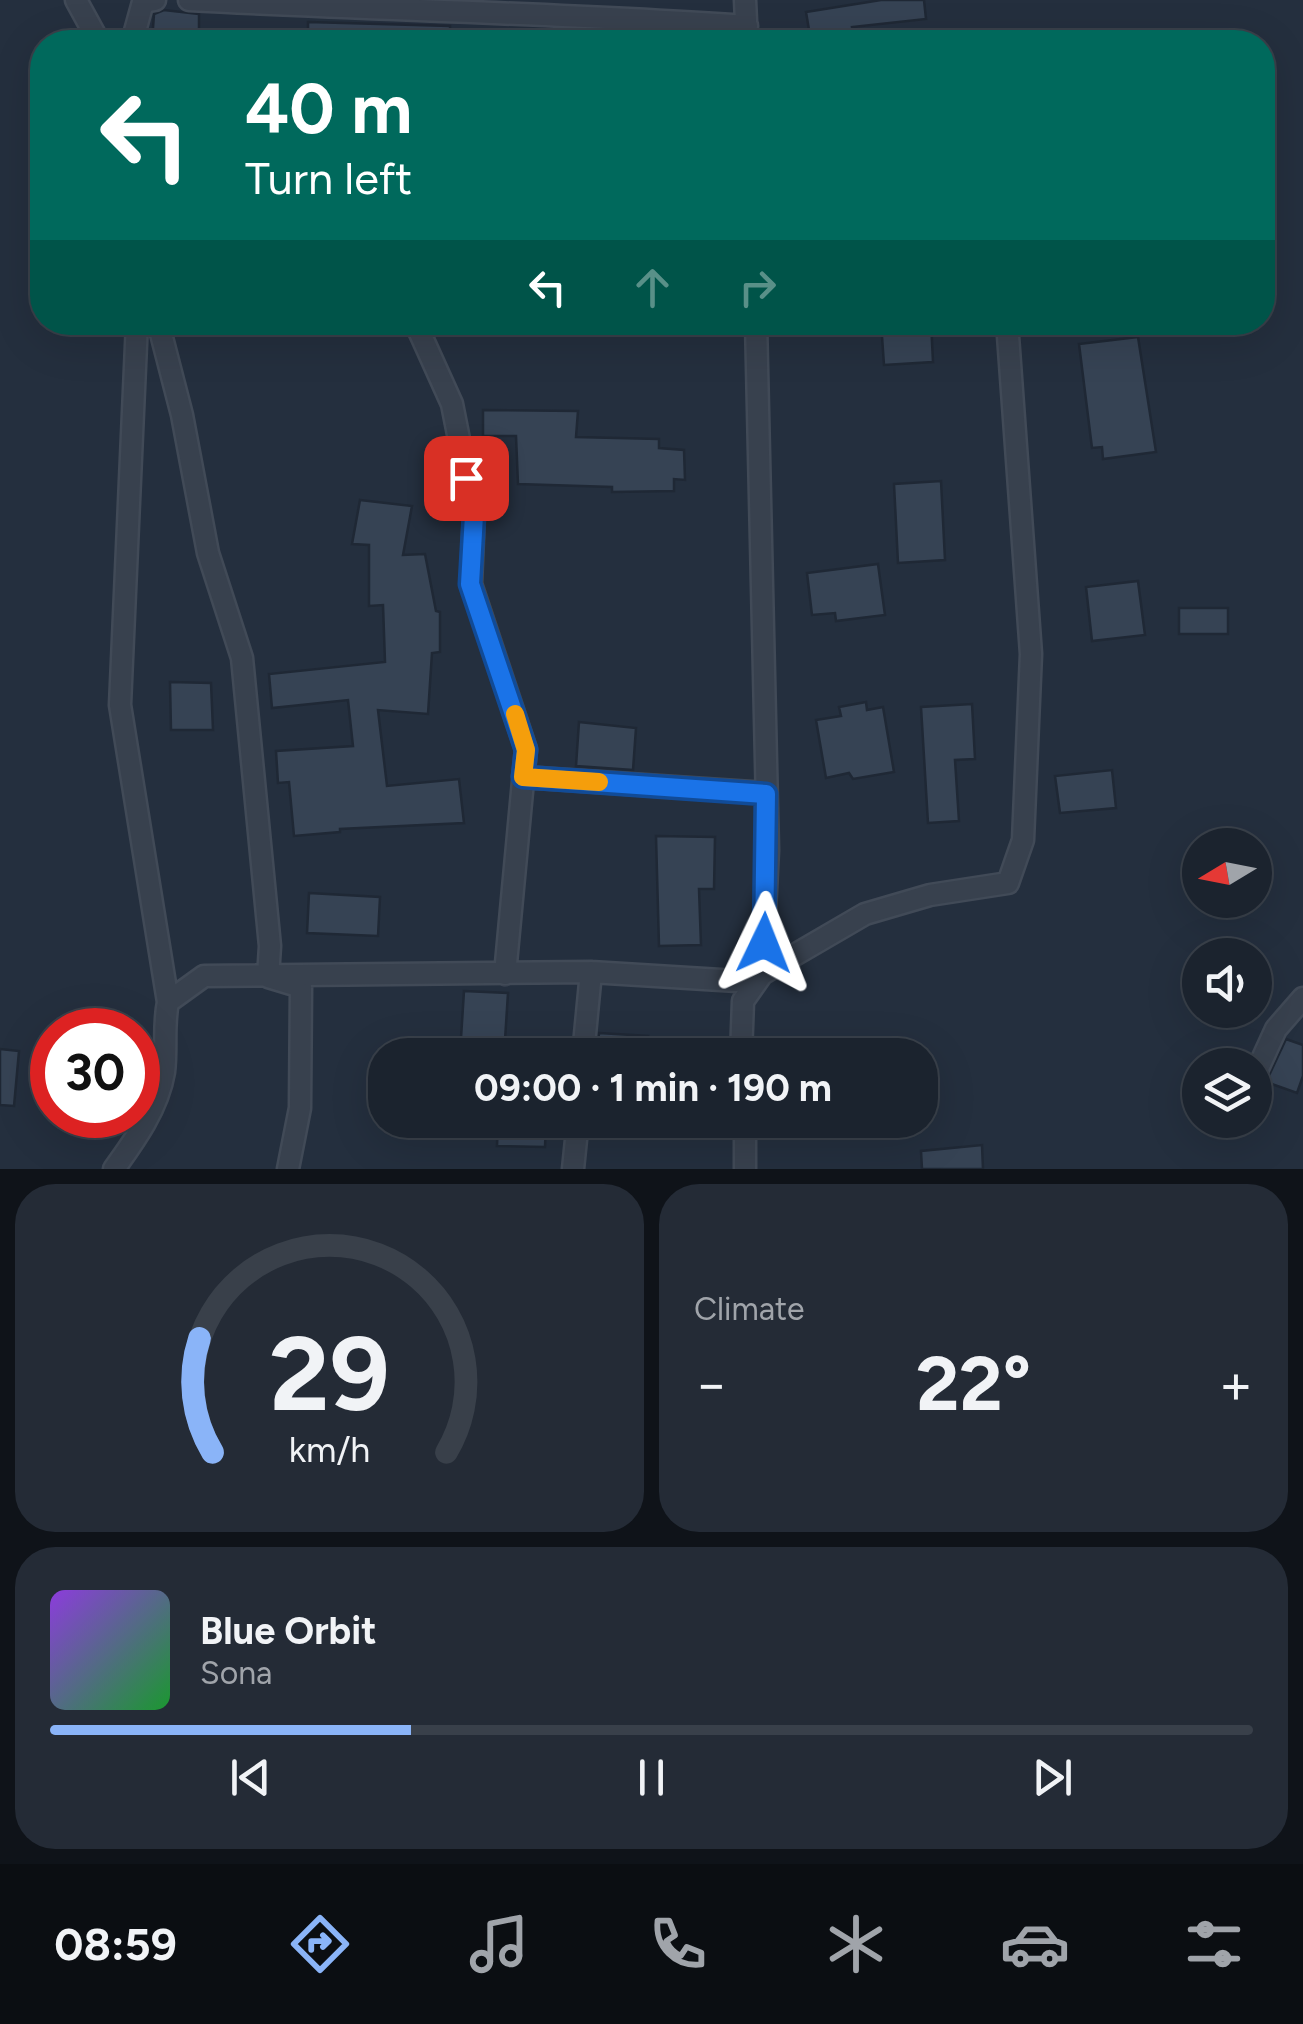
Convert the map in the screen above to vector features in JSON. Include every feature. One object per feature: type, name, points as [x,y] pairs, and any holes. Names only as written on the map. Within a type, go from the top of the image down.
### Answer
[{"type":"street","points":[[76,0],[92,30]]},
{"type":"street","points":[[135,30],[143,2],[155,0]]},
{"type":"street","points":[[189,0],[367,11],[560,13],[711,30]]},
{"type":"street","points":[[745,0],[747,30]]},
{"type":"street","points":[[114,1169],[157,1097],[164,1071],[162,1029],[168,1002],[120,705],[137,335]]},
{"type":"street","points":[[161,335],[182,415],[208,553],[242,658],[270,946],[268,978]]},
{"type":"street","points":[[420,335],[452,404],[474,515],[470,584],[526,750],[504,974]]},
{"type":"street","points":[[742,1038],[743,1002],[762,974],[766,794],[756,335]]},
{"type":"street","points":[[168,1002],[204,976],[591,972],[737,981],[762,974],[865,914],[930,895],[1008,883],[1023,840],[1031,654],[1009,335]]},
{"type":"street","points":[[523,777],[766,794]]},
{"type":"street","points":[[585,1038],[591,972]]},
{"type":"street","points":[[268,978],[301,987],[300,1108],[288,1169]]},
{"type":"street","points":[[1267,1048],[1276,1029],[1303,998]]},
{"type":"street","points":[[573,1169],[576,1138]]},
{"type":"street","points":[[745,1138],[745,1169]]},
{"type":"building","points":[[881,0],[924,0],[926,19],[852,27],[852,30],[809,30],[806,12]]},
{"type":"building","points":[[164,10],[199,14],[199,30],[153,30],[154,14]]},
{"type":"building","points":[[308,22],[450,26],[450,30],[308,30]]},
{"type":"building","points":[[882,335],[932,335],[933,362],[884,365]]},
{"type":"building","points":[[1138,337],[1156,452],[1103,459],[1102,447],[1092,448],[1079,344]]},
{"type":"building","points":[[483,410],[578,411],[576,437],[659,439],[659,448],[684,450],[685,480],[674,479],[674,491],[612,492],[612,487],[518,484],[516,436],[483,436]]},
{"type":"building","points":[[941,481],[945,560],[898,563],[894,484]]},
{"type":"building","points":[[360,500],[412,506],[403,555],[425,554],[436,611],[440,612],[440,652],[432,653],[428,714],[378,710],[387,786],[459,779],[464,823],[340,829],[294,836],[289,782],[278,783],[276,751],[353,746],[348,700],[272,708],[269,674],[385,662],[383,605],[369,606],[369,545],[352,544]]},
{"type":"building","points":[[878,564],[885,615],[836,621],[835,613],[812,615],[807,573]]},
{"type":"building","points":[[1138,581],[1145,635],[1092,641],[1086,587]]},
{"type":"building","points":[[1179,608],[1228,608],[1228,634],[1179,634]]},
{"type":"building","points":[[170,682],[211,683],[213,730],[171,730]]},
{"type":"building","points":[[866,702],[867,710],[883,707],[894,772],[853,779],[849,773],[826,778],[816,720],[841,716],[839,707]]},
{"type":"building","points":[[972,704],[975,759],[955,760],[959,821],[928,823],[921,707]]},
{"type":"building","points":[[579,722],[636,728],[633,770],[576,766]]},
{"type":"building","points":[[1112,770],[1116,808],[1060,813],[1055,776]]},
{"type":"building","points":[[656,836],[715,837],[714,889],[699,889],[701,945],[659,946]]},
{"type":"building","points":[[309,893],[380,897],[378,936],[307,933]]},
{"type":"building","points":[[464,991],[508,993],[505,1038],[461,1038]]},
{"type":"building","points":[[599,1033],[648,1036],[648,1038],[599,1038]]},
{"type":"building","points":[[1286,1039],[1303,1045],[1303,1076],[1297,1093],[1272,1084],[1272,1069]]},
{"type":"building","points":[[0,1049],[19,1051],[14,1106],[0,1105]]},
{"type":"building","points":[[497,1138],[545,1138],[545,1147],[497,1146]]},
{"type":"building","points":[[982,1145],[983,1169],[922,1169],[921,1151]]},
{"type":"slow traffic","points":[[515,714],[526,750],[523,777],[599,782]]},
{"type":"route","points":[[466,478],[474,515],[470,584],[526,750],[523,777],[766,794],[764,943]]}]
